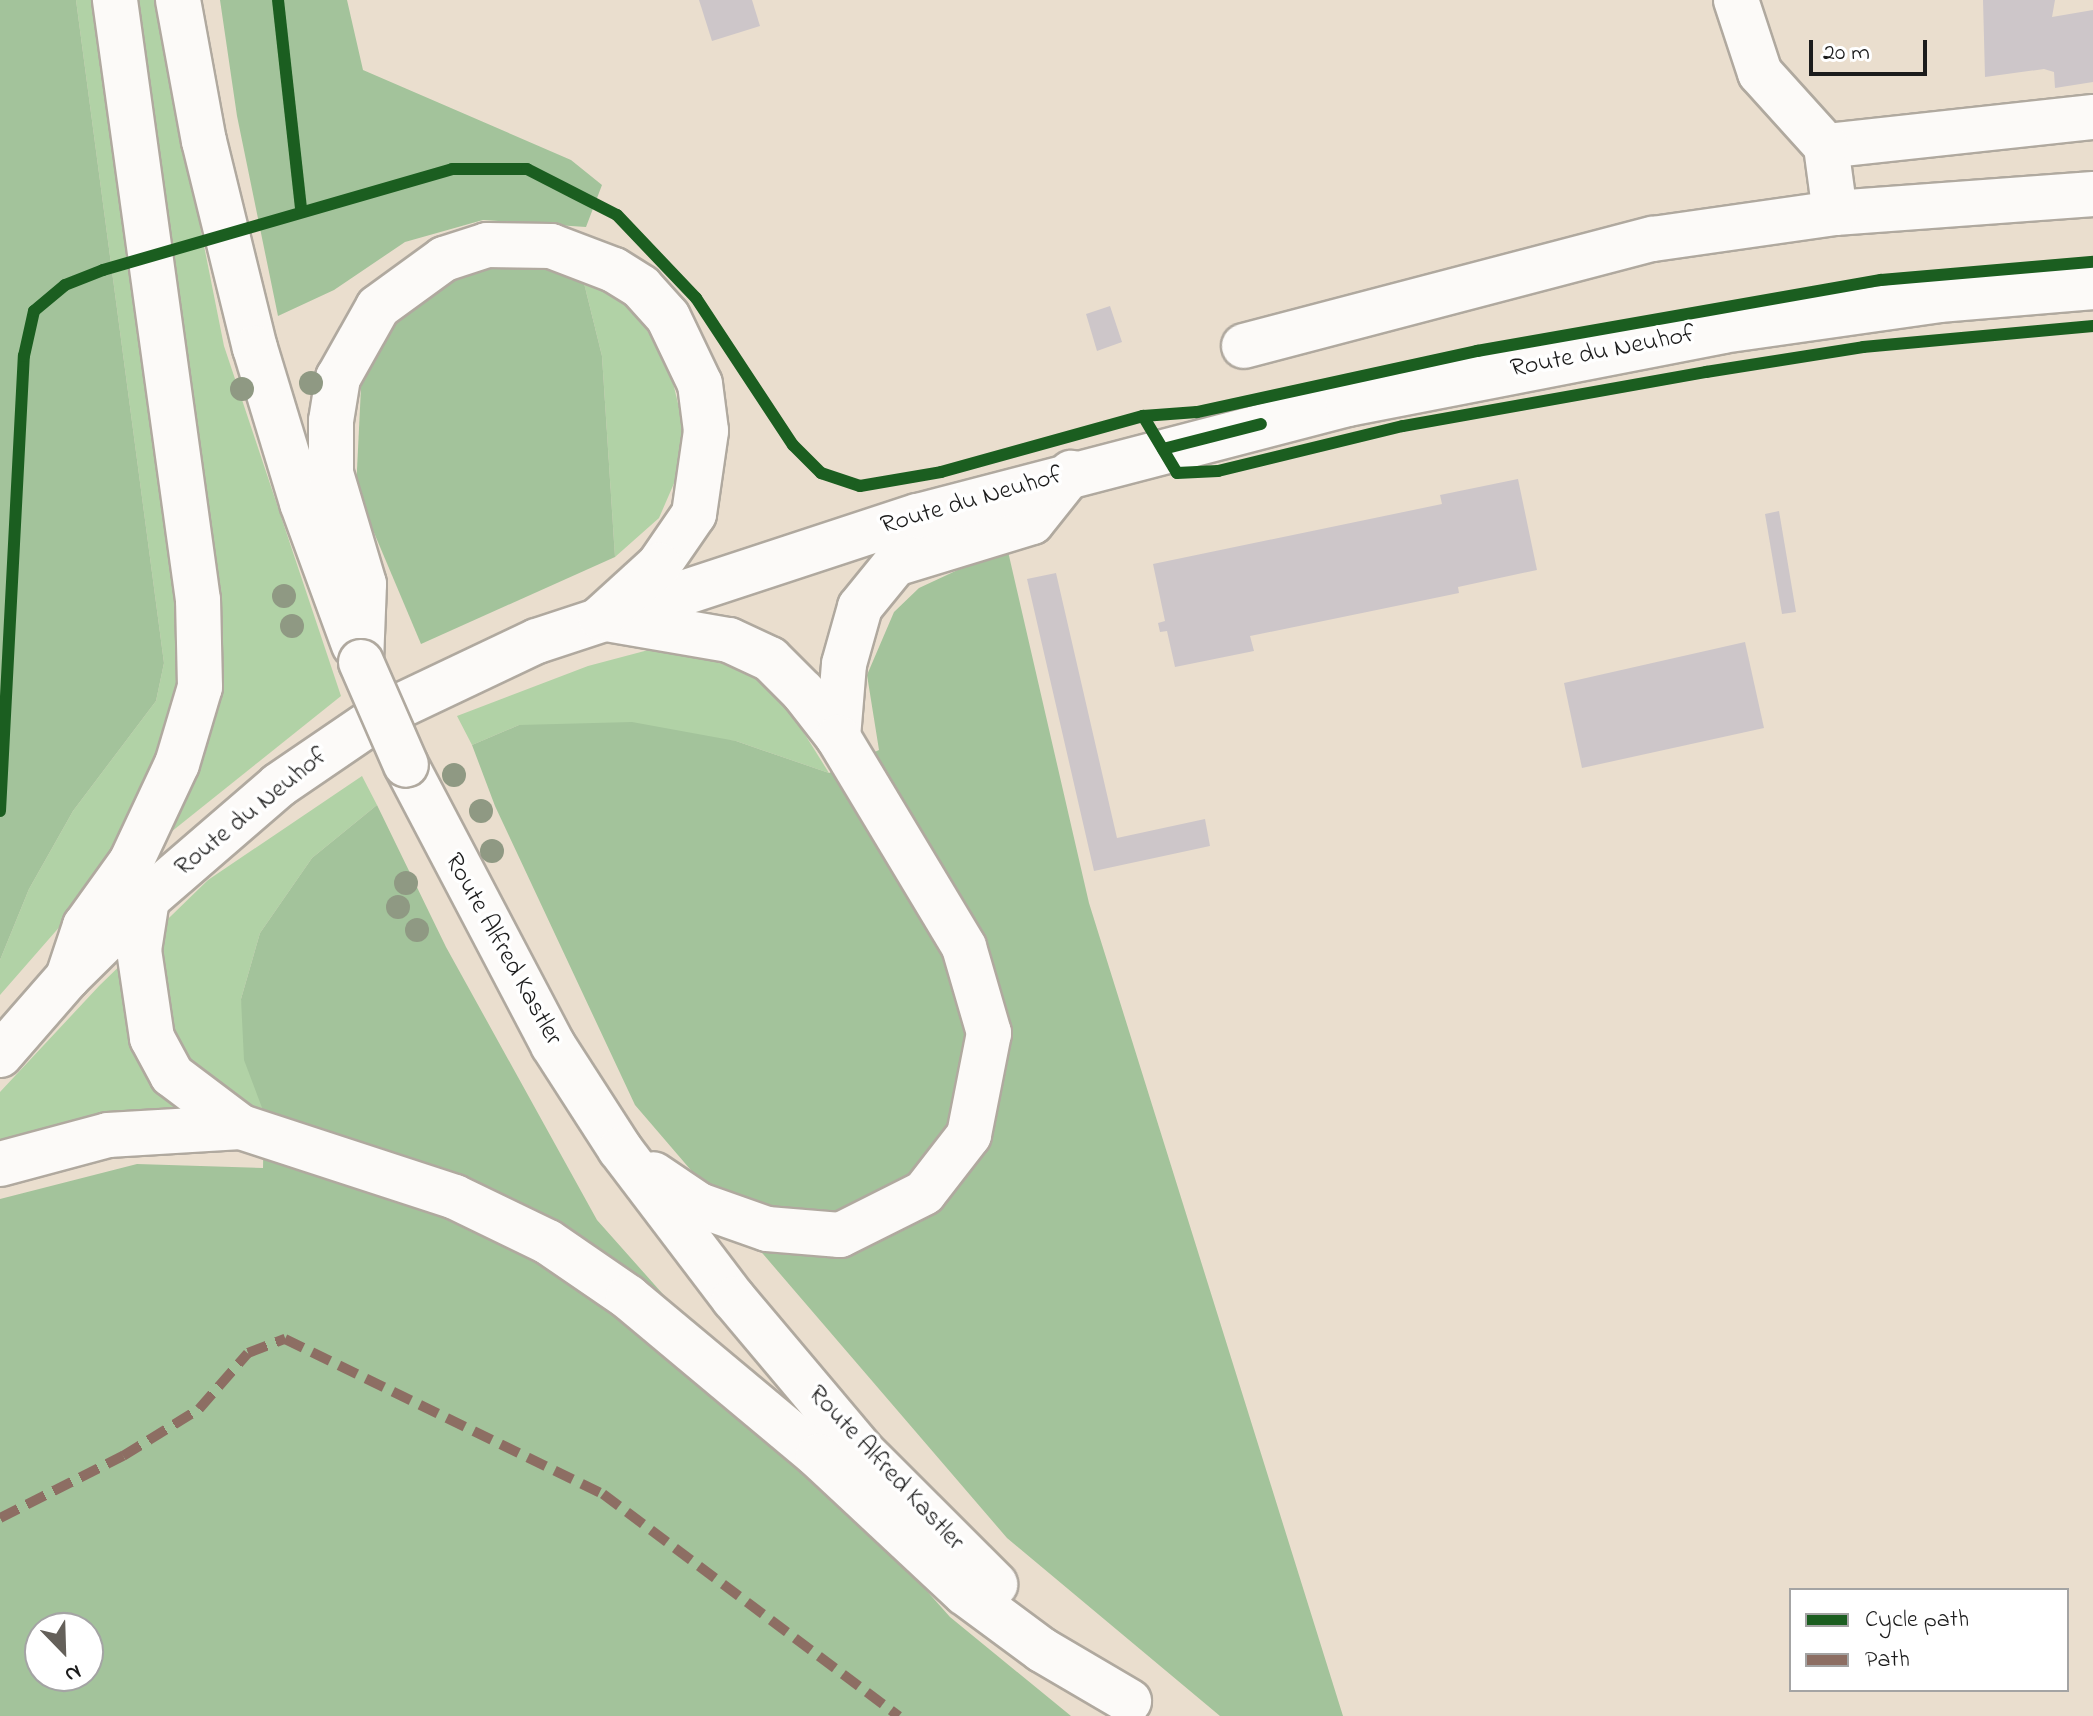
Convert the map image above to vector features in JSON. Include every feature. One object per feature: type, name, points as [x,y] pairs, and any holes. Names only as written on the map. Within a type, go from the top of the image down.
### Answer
[{"type":"main road","points":[[68,977],[85,926],[131,862],[177,764],[200,687],[198,600],[115,0]]},
{"type":"main road","name":"Route Alfred Kastler","points":[[178,0],[204,141],[255,348],[302,503],[361,662],[406,765],[553,1045],[620,1149],[734,1299],[861,1450],[996,1585],[1139,1708]]},
{"type":"main road","points":[[1736,0],[1760,73],[1826,146],[1835,213]]},
{"type":"main road","points":[[1826,146],[2093,117]]},
{"type":"main road","points":[[1244,346],[1653,239],[1835,213],[2093,194]]},
{"type":"main road","points":[[361,662],[364,584],[331,473],[331,421],[338,378],[378,307],[444,259],[487,245],[551,246],[623,276],[668,317],[700,384],[706,431],[694,514],[659,565],[601,618]]},
{"type":"main road","name":"Route du Neuhof","points":[[0,1055],[68,977],[147,899],[279,785],[383,714],[453,677],[601,618],[918,516],[1071,473],[1348,404],[1588,355],[1865,309],[2093,287]]},
{"type":"main road","points":[[838,737],[844,664],[860,607],[895,564],[1032,522],[1071,473]]},
{"type":"main road","points":[[601,618],[695,630],[770,659],[838,737],[964,947],[989,1033],[969,1135],[924,1193],[840,1235],[767,1229],[699,1205],[620,1149]]},
{"type":"main road","points":[[147,899],[139,950],[152,1038],[172,1075],[204,1104],[241,1127],[455,1197],[548,1242],[628,1297],[818,1456],[965,1593],[1042,1650],[1139,1708]]},
{"type":"main road","points":[[0,1164],[108,1135],[241,1127]]},
{"type":"green space","points":[[0,0],[76,0],[164,663],[156,701],[73,811],[29,889],[0,960]]},
{"type":"green space","points":[[76,0],[155,0],[224,346],[341,696],[76,908],[0,995],[0,960],[29,889],[73,811],[156,701],[164,663]]},
{"type":"green space","points":[[220,0],[347,0],[363,70],[571,160],[602,185],[586,227],[483,220],[405,242],[334,290],[278,316],[237,116]]},
{"type":"green space","points":[[529,261],[584,283],[602,356],[615,557],[421,644],[356,490],[362,367],[400,308],[463,272]]},
{"type":"green space","points":[[584,283],[626,299],[668,362],[683,424],[675,481],[659,518],[615,557],[602,356]]},
{"type":"green space","points":[[1007,547],[1089,903],[1343,1716],[1220,1716],[1007,1538],[635,1105],[495,806],[472,745],[519,725],[632,722],[736,741],[829,773],[879,750],[867,675],[894,612],[919,588]]},
{"type":"green space","points":[[671,644],[739,662],[784,701],[829,773],[736,741],[519,725],[472,745],[457,716],[588,666]]},
{"type":"green space","points":[[362,776],[377,805],[312,858],[260,933],[241,999],[264,1113],[0,1151],[0,1092],[99,986],[208,880]]},
{"type":"green space","points":[[377,805],[446,947],[597,1220],[950,1617],[1071,1716],[0,1716],[0,1199],[137,1164],[263,1168],[264,1113],[244,1060],[241,999],[260,933],[312,858]]},
{"type":"building","points":[[699,0],[752,0],[760,26],[712,41]]},
{"type":"building","points":[[1983,0],[2055,0],[2052,17],[2093,10],[2093,82],[2055,88],[2054,72],[2044,69],[1985,77]]},
{"type":"building","points":[[1110,306],[1122,342],[1097,351],[1086,314]]},
{"type":"building","points":[[1518,479],[1537,570],[1458,587],[1459,593],[1250,636],[1254,651],[1175,667],[1167,631],[1160,632],[1158,623],[1165,621],[1153,564],[1442,504],[1440,495]]},
{"type":"building","points":[[1779,511],[1796,612],[1782,614],[1765,514]]},
{"type":"building","points":[[1056,573],[1117,838],[1205,819],[1210,846],[1094,871],[1027,579]]},
{"type":"building","points":[[1745,642],[1764,728],[1582,768],[1564,683]]},
{"type":"marked path","points":[[0,1518],[123,1456],[199,1409],[248,1353],[285,1339],[603,1494],[899,1716]]},
{"type":"cycle path","points":[[278,0],[301,210]]},
{"type":"cycle path","points":[[0,811],[24,356],[34,311],[65,285],[103,270],[452,169],[527,169],[617,215],[696,298],[793,445],[821,473],[860,486],[941,472],[1143,416],[1197,412],[1477,351],[1881,280],[2093,262]]},
{"type":"cycle path","points":[[1143,416],[1177,473],[1218,471],[1403,426],[1706,372],[1863,347],[2093,326]]},
{"type":"cycle path","points":[[1163,449],[1261,424]]}]
